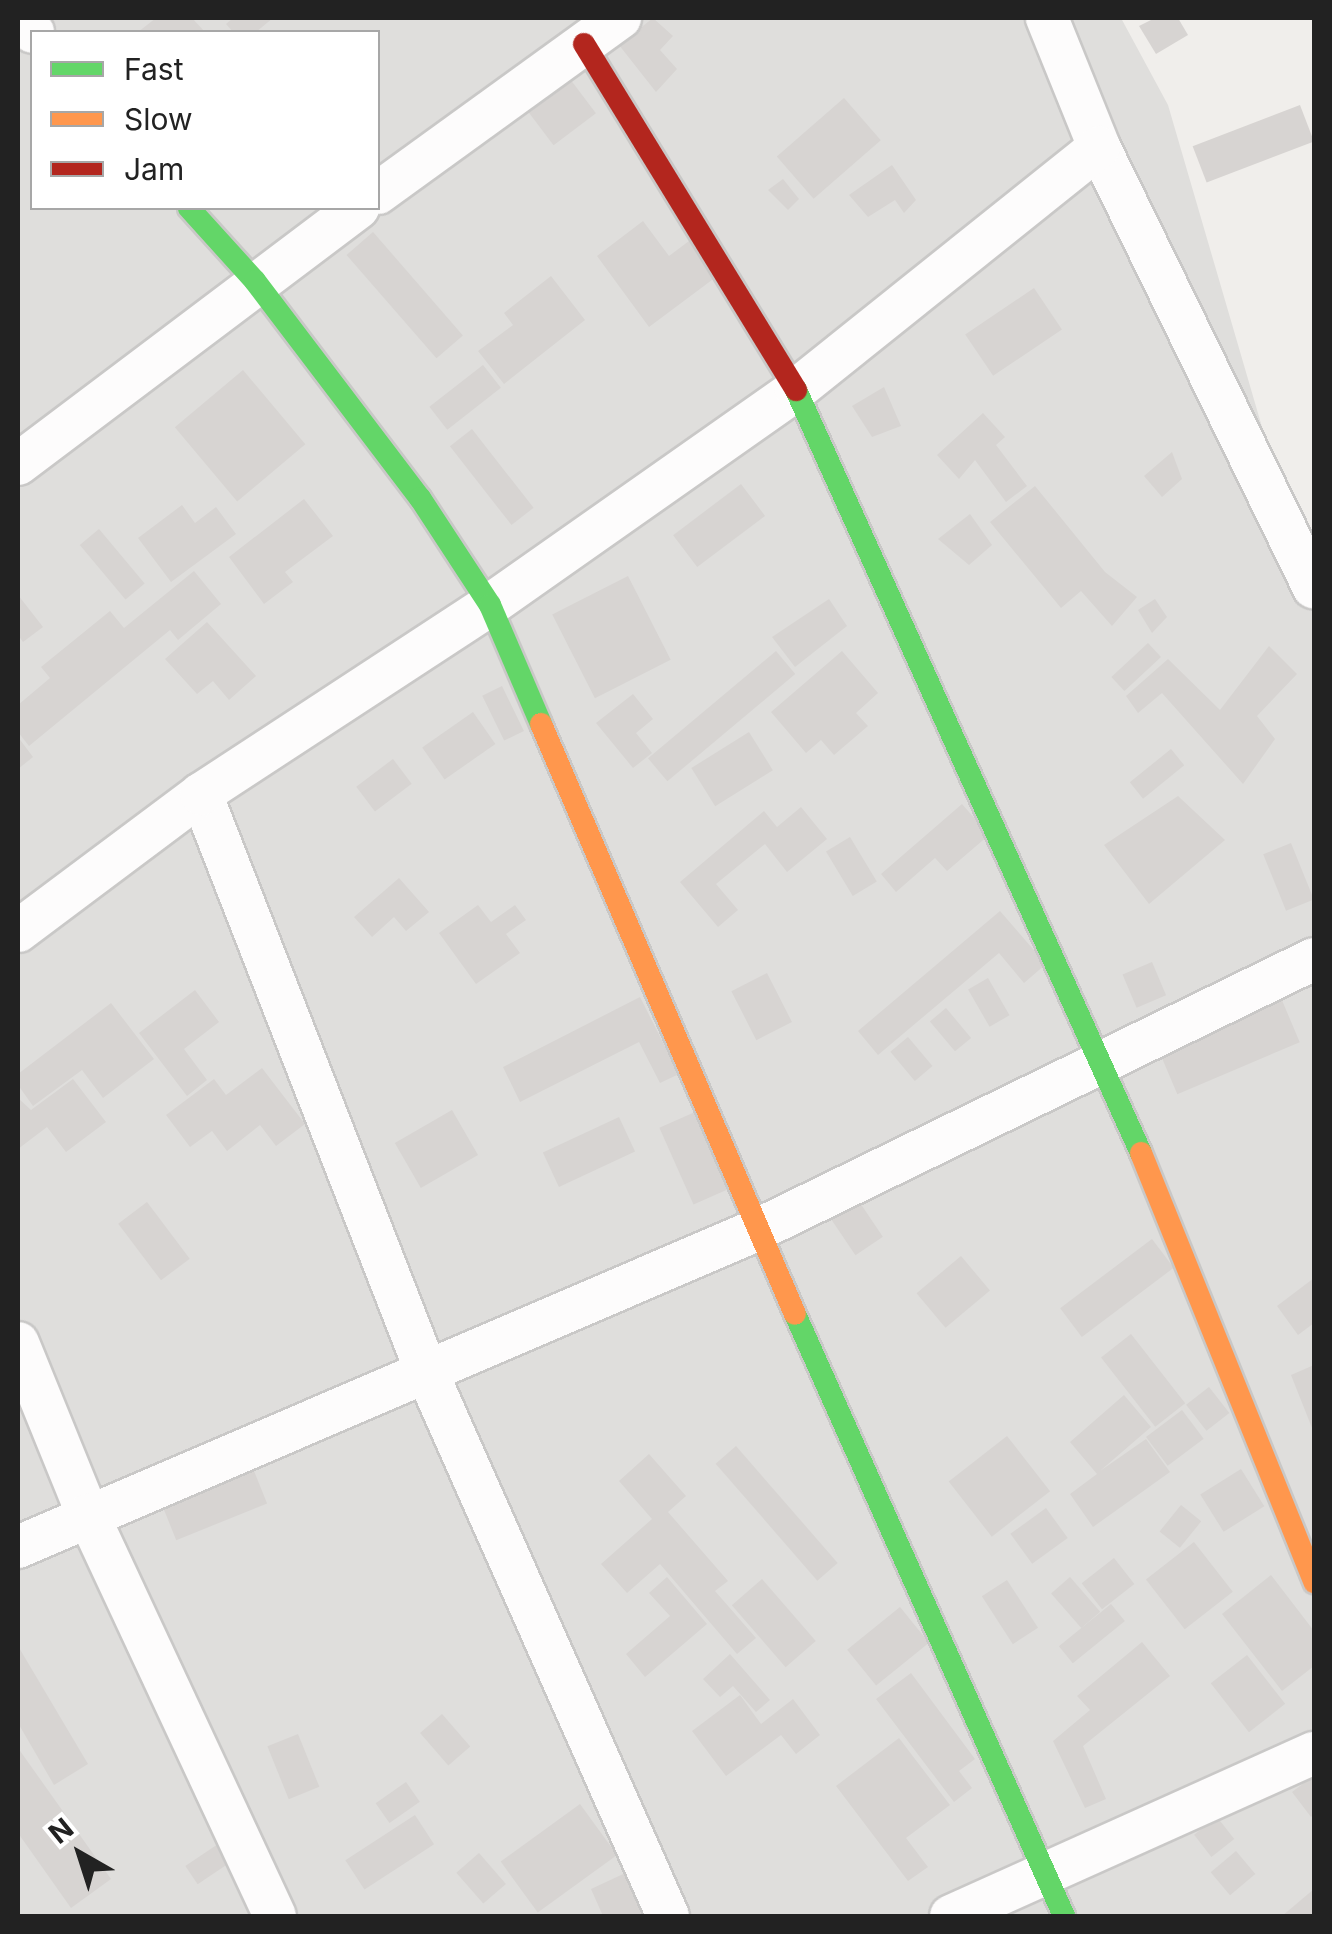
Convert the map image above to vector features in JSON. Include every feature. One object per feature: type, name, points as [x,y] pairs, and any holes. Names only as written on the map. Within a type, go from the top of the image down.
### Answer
[{"type":"street","points":[[380,192],[620,18]]},
{"type":"street","points":[[1047,18],[1098,147],[1314,587]]},
{"type":"street","points":[[584,44],[796,390],[1103,1059],[1314,1582]]},
{"type":"street","points":[[18,931],[201,794],[490,605],[796,390],[1098,147]]},
{"type":"street","points":[[191,210],[255,282],[420,498],[490,605],[757,1230],[1064,1916]]},
{"type":"street","points":[[18,464],[355,210]]},
{"type":"street","points":[[201,794],[428,1373],[668,1916]]},
{"type":"street","points":[[18,1547],[757,1230],[1314,959]]},
{"type":"street","points":[[18,1343],[88,1515],[276,1916]]},
{"type":"street","points":[[951,1916],[1314,1754]]},
{"type":"shaded area","points":[[18,18],[1121,18],[1168,105],[1314,605],[1314,1916],[18,1916]]},
{"type":"building","points":[[156,18],[192,18],[203,30],[141,30]]},
{"type":"building","points":[[233,18],[273,18],[258,30],[231,30],[226,24]]},
{"type":"building","points":[[653,18],[673,36],[660,50],[677,69],[656,92],[619,45]]},
{"type":"building","points":[[1155,18],[1178,18],[1188,35],[1156,54],[1139,26]]},
{"type":"building","points":[[570,79],[596,113],[554,145],[528,111]]},
{"type":"building","points":[[844,98],[881,140],[814,199],[777,156]]},
{"type":"building","points":[[1300,105],[1314,141],[1207,183],[1193,146]]},
{"type":"building","points":[[892,165],[916,200],[904,213],[895,200],[868,217],[849,195]]},
{"type":"building","points":[[783,179],[799,199],[788,210],[768,190]]},
{"type":"building","points":[[643,221],[669,256],[693,238],[720,274],[649,327],[597,256]]},
{"type":"building","points":[[373,232],[463,335],[436,358],[347,255]]},
{"type":"building","points":[[551,276],[585,320],[504,384],[478,351],[513,325],[504,313]]},
{"type":"building","points":[[1034,288],[1062,329],[993,376],[965,334]]},
{"type":"building","points":[[483,365],[501,388],[447,430],[429,407]]},
{"type":"building","points":[[243,370],[305,444],[237,502],[175,427]]},
{"type":"building","points":[[884,387],[901,426],[872,437],[852,406]]},
{"type":"building","points":[[983,413],[1005,437],[996,445],[1027,486],[1006,502],[975,460],[959,479],[937,455]]},
{"type":"building","points":[[472,429],[534,508],[512,525],[450,446]]},
{"type":"building","points":[[1172,452],[1182,479],[1162,497],[1144,476]]},
{"type":"building","points":[[741,484],[765,516],[697,567],[673,535]]},
{"type":"building","points":[[1035,486],[1105,572],[1137,597],[1112,626],[1081,591],[1061,608],[990,522]]},
{"type":"building","points":[[304,499],[333,536],[285,572],[293,582],[264,604],[229,557]]},
{"type":"building","points":[[182,505],[195,523],[216,507],[236,534],[171,582],[138,538]]},
{"type":"building","points":[[970,514],[992,545],[969,565],[938,539]]},
{"type":"building","points":[[99,529],[145,583],[125,599],[80,545]]},
{"type":"building","points":[[194,571],[221,604],[178,640],[170,630],[29,746],[18,732],[18,705],[50,678],[41,667],[110,611],[124,628]]},
{"type":"building","points":[[628,576],[671,660],[595,698],[552,615]]},
{"type":"building","points":[[18,595],[43,627],[23,642],[18,635]]},
{"type":"building","points":[[829,599],[847,626],[795,667],[772,637]]},
{"type":"building","points":[[1155,599],[1167,617],[1152,633],[1138,610]]},
{"type":"building","points":[[207,622],[256,676],[229,700],[213,681],[197,694],[165,659]]},
{"type":"building","points":[[1148,643],[1161,657],[1124,691],[1111,677]]},
{"type":"building","points":[[1269,646],[1297,674],[1257,716],[1275,739],[1243,784],[1162,693],[1138,713],[1126,696],[1168,659],[1220,710]]},
{"type":"building","points":[[776,651],[795,674],[667,781],[648,758]]},
{"type":"building","points":[[842,651],[878,693],[856,713],[868,726],[834,755],[821,740],[806,753],[771,712]]},
{"type":"building","points":[[502,686],[524,731],[504,741],[482,696]]},
{"type":"building","points":[[633,694],[653,719],[636,733],[652,753],[633,768],[596,723]]},
{"type":"building","points":[[473,712],[495,744],[445,780],[422,748]]},
{"type":"building","points":[[749,732],[773,770],[715,806],[691,768]]},
{"type":"building","points":[[18,737],[33,757],[18,769]]},
{"type":"building","points":[[1171,749],[1184,765],[1143,799],[1130,782]]},
{"type":"building","points":[[393,759],[412,784],[375,811],[356,787]]},
{"type":"building","points":[[1178,796],[1225,840],[1149,904],[1104,845]]},
{"type":"building","points":[[962,804],[989,835],[947,871],[935,858],[896,892],[881,874]]},
{"type":"building","points":[[801,807],[827,839],[787,872],[765,844],[716,884],[738,910],[718,927],[680,882],[764,811],[777,827]]},
{"type":"building","points":[[850,837],[877,882],[853,896],[826,851]]},
{"type":"building","points":[[1291,843],[1314,900],[1286,911],[1263,854]]},
{"type":"building","points":[[399,878],[429,912],[406,931],[394,917],[372,937],[354,917]]},
{"type":"building","points":[[478,905],[491,922],[515,905],[526,920],[506,934],[520,953],[476,984],[439,933]]},
{"type":"building","points":[[1000,911],[1046,964],[1024,983],[999,953],[878,1055],[858,1031]]},
{"type":"building","points":[[1152,962],[1166,995],[1137,1008],[1123,975]]},
{"type":"building","points":[[767,973],[792,1022],[756,1040],[731,991]]},
{"type":"building","points":[[988,978],[1010,1015],[990,1027],[968,989]]},
{"type":"building","points":[[195,990],[219,1022],[184,1049],[207,1080],[187,1096],[139,1033]]},
{"type":"building","points":[[640,997],[679,1074],[660,1083],[639,1042],[520,1102],[503,1067]]},
{"type":"building","points":[[1281,998],[1300,1042],[1177,1094],[1159,1050]]},
{"type":"building","points":[[111,1003],[154,1059],[103,1098],[82,1070],[33,1106],[18,1085],[18,1074]]},
{"type":"building","points":[[946,1008],[971,1038],[955,1051],[930,1021]]},
{"type":"building","points":[[908,1037],[932,1066],[915,1081],[890,1052]]},
{"type":"building","points":[[262,1068],[305,1124],[276,1146],[260,1125],[227,1151],[212,1131],[190,1147],[166,1115],[214,1079],[226,1095]]},
{"type":"building","points":[[73,1079],[106,1122],[66,1152],[47,1127],[18,1149],[18,1098],[31,1110]]},
{"type":"building","points":[[452,1110],[478,1155],[421,1188],[395,1143]]},
{"type":"building","points":[[695,1112],[729,1189],[694,1205],[659,1128]]},
{"type":"building","points":[[619,1117],[635,1151],[559,1187],[543,1152]]},
{"type":"building","points":[[856,1197],[883,1237],[855,1255],[829,1215]]},
{"type":"building","points":[[147,1202],[190,1259],[161,1280],[118,1224]]},
{"type":"building","points":[[1152,1239],[1174,1268],[1082,1337],[1060,1308]]},
{"type":"building","points":[[961,1256],[990,1290],[945,1328],[917,1293]]},
{"type":"building","points":[[1314,1278],[1314,1323],[1298,1335],[1277,1306]]},
{"type":"building","points":[[1131,1334],[1185,1403],[1155,1427],[1101,1357]]},
{"type":"building","points":[[1314,1365],[1314,1433],[1291,1375]]},
{"type":"building","points":[[1209,1387],[1229,1413],[1206,1431],[1186,1405]]},
{"type":"building","points":[[1124,1395],[1151,1427],[1100,1471],[1146,1439],[1170,1472],[1093,1527],[1070,1494],[1097,1474],[1070,1442]]},
{"type":"building","points":[[1182,1410],[1204,1439],[1168,1466],[1146,1437]]},
{"type":"building","points":[[1007,1436],[1050,1491],[992,1537],[949,1482]]},
{"type":"building","points":[[736,1446],[838,1563],[817,1581],[716,1464]]},
{"type":"building","points":[[649,1454],[686,1496],[668,1512],[728,1581],[715,1591],[756,1638],[737,1654],[660,1564],[627,1593],[601,1564],[652,1519],[619,1481]]},
{"type":"building","points":[[1241,1469],[1264,1506],[1224,1532],[1200,1494]]},
{"type":"building","points":[[254,1471],[267,1503],[176,1540],[163,1508]]},
{"type":"building","points":[[1181,1505],[1201,1521],[1180,1548],[1160,1531]]},
{"type":"building","points":[[1046,1508],[1068,1538],[1032,1564],[1010,1534]]},
{"type":"building","points":[[1194,1542],[1233,1592],[1185,1629],[1146,1580]]},
{"type":"building","points":[[1114,1558],[1134,1584],[1102,1609],[1082,1583]]},
{"type":"building","points":[[1271,1575],[1314,1631],[1314,1666],[1282,1691],[1222,1614]]},
{"type":"building","points":[[667,1577],[707,1624],[645,1677],[626,1654],[670,1616],[649,1593]]},
{"type":"building","points":[[1070,1577],[1100,1612],[1081,1628],[1051,1593]]},
{"type":"building","points":[[762,1579],[816,1641],[786,1667],[732,1605]]},
{"type":"building","points":[[1007,1580],[1038,1628],[1013,1644],[982,1596]]},
{"type":"building","points":[[1111,1604],[1125,1621],[1073,1663],[1059,1646]]},
{"type":"building","points":[[900,1607],[929,1643],[876,1686],[847,1650]]},
{"type":"building","points":[[1142,1642],[1170,1676],[1083,1746],[1106,1799],[1085,1808],[1053,1741],[1090,1710],[1077,1696]]},
{"type":"building","points":[[18,1646],[88,1764],[54,1785],[18,1723]]},
{"type":"building","points":[[730,1654],[770,1700],[756,1712],[733,1686],[720,1697],[703,1679]]},
{"type":"building","points":[[1247,1655],[1285,1704],[1249,1732],[1211,1683]]},
{"type":"building","points":[[911,1673],[975,1759],[959,1771],[972,1788],[954,1802],[876,1699]]},
{"type":"building","points":[[740,1695],[761,1724],[793,1699],[820,1735],[796,1754],[781,1735],[726,1776],[692,1731]]},
{"type":"building","points":[[442,1714],[470,1746],[448,1765],[420,1733]]},
{"type":"building","points":[[298,1734],[319,1787],[289,1799],[267,1746]]},
{"type":"building","points":[[899,1738],[950,1805],[906,1838],[928,1867],[908,1881],[836,1786]]},
{"type":"building","points":[[18,1748],[111,1879],[71,1908],[18,1833]]},
{"type":"building","points":[[1312,1777],[1314,1814],[1311,1817],[1292,1792]]},
{"type":"building","points":[[406,1782],[420,1802],[389,1823],[376,1803]]},
{"type":"building","points":[[580,1804],[617,1855],[538,1913],[501,1862]]},
{"type":"building","points":[[415,1815],[434,1844],[364,1890],[345,1860]]},
{"type":"building","points":[[1217,1817],[1234,1839],[1211,1857],[1194,1835]]},
{"type":"building","points":[[221,1842],[233,1860],[198,1884],[185,1866]]},
{"type":"building","points":[[1236,1851],[1255,1874],[1230,1895],[1211,1872]]},
{"type":"building","points":[[479,1853],[506,1884],[483,1904],[456,1873]]},
{"type":"building","points":[[634,1869],[655,1916],[603,1916],[591,1889]]},
{"type":"building","points":[[1314,1889],[1314,1916],[1282,1916]]},
{"type":"traffic: fast","points":[[191,210],[255,281],[420,498],[490,605],[541,724]]},
{"type":"traffic: fast","points":[[796,390],[1141,1153]]},
{"type":"traffic: fast","points":[[795,1314],[1064,1916]]},
{"type":"traffic: slow","points":[[541,724],[795,1314]]},
{"type":"traffic: slow","points":[[1141,1153],[1314,1582]]},
{"type":"traffic: jam","points":[[584,44],[796,390]]}]
